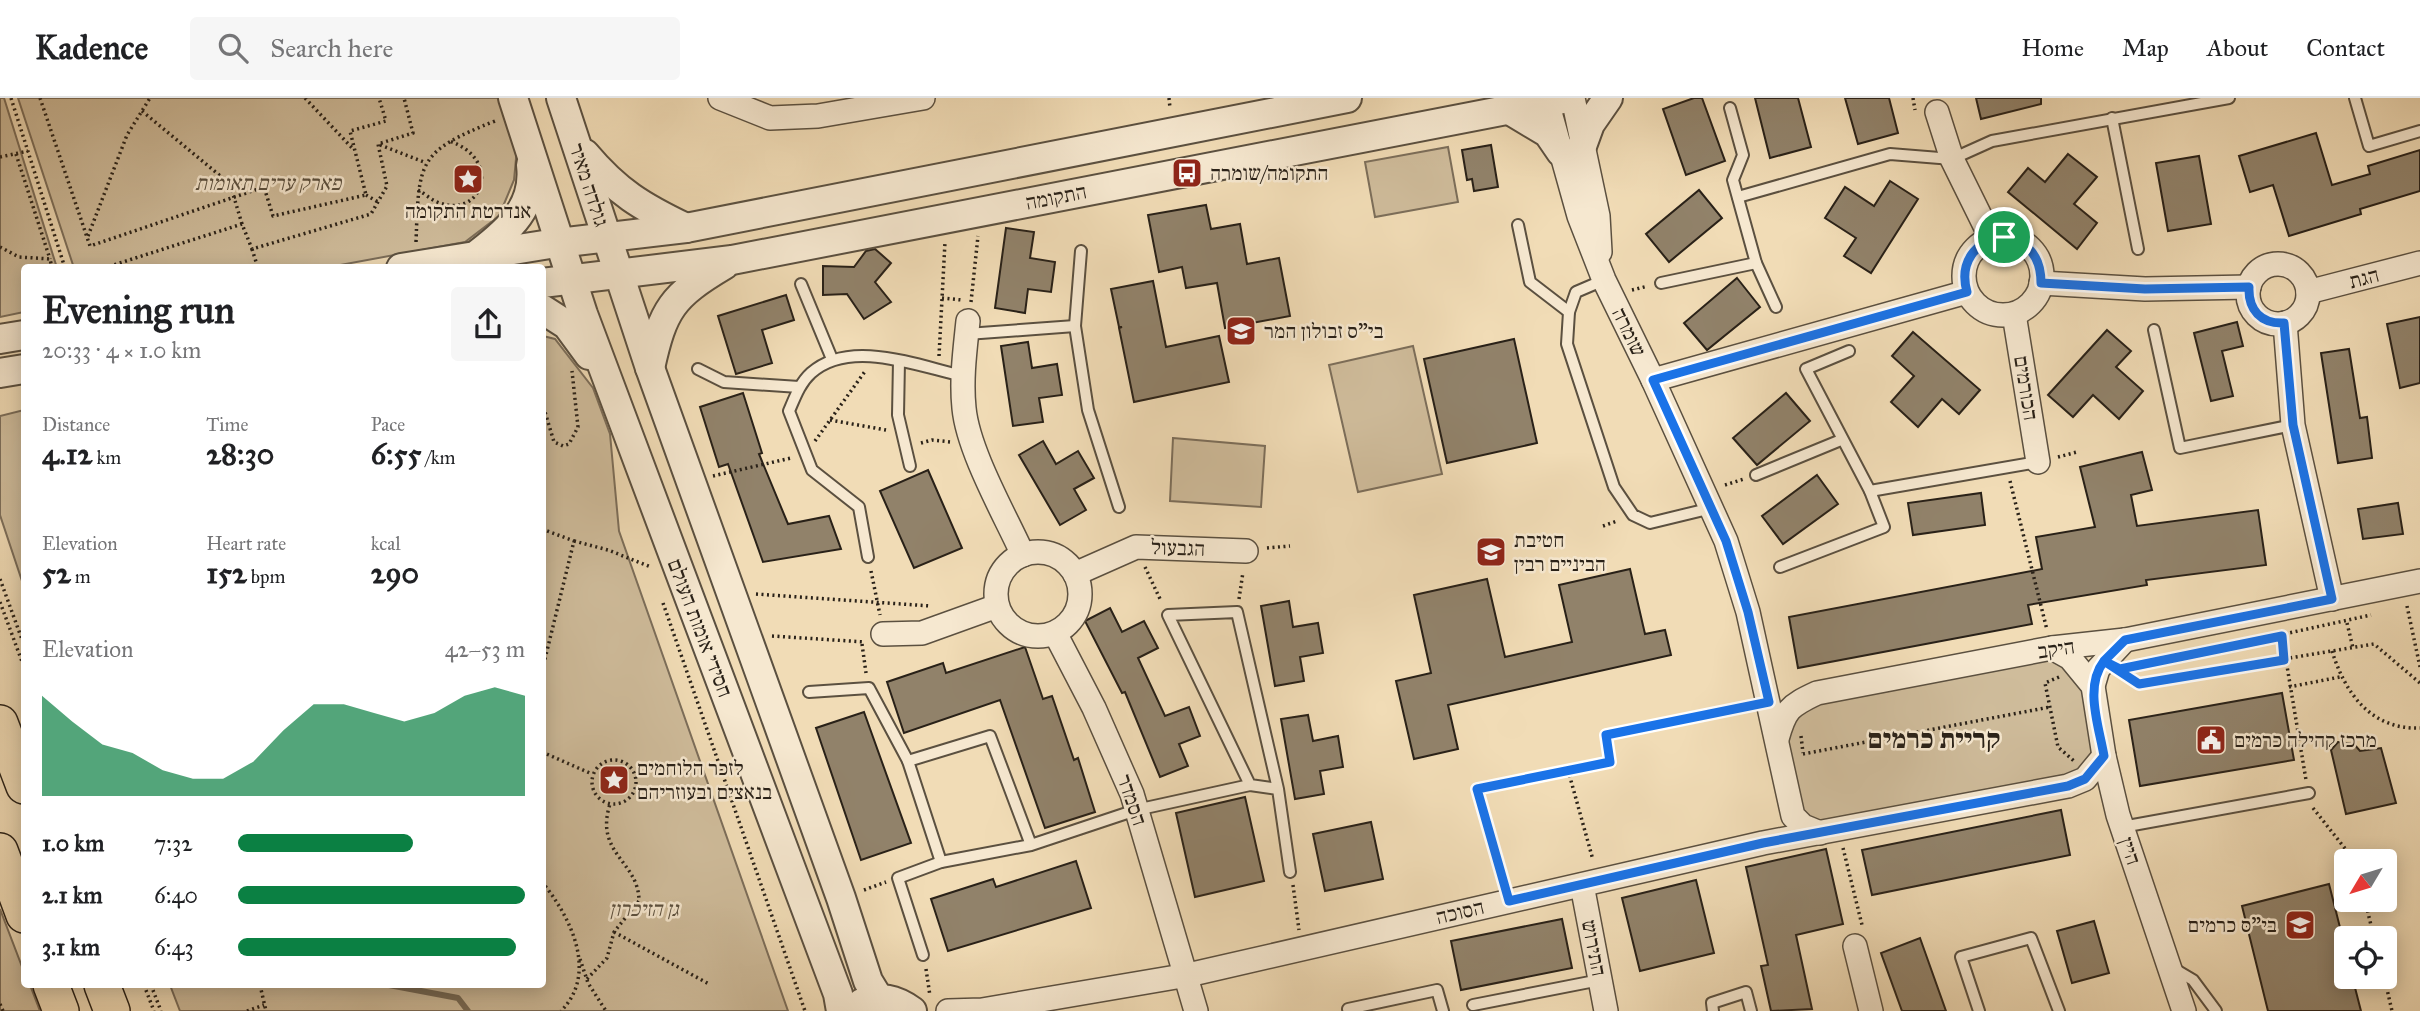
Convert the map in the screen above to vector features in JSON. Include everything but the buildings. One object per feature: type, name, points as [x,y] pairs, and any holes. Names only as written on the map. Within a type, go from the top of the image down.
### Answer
[{"type":"main road","points":[[0,723],[21,778]]},
{"type":"main road","points":[[0,851],[21,907]]},
{"type":"main road","points":[[52,988],[61,1011]]},
{"type":"main road","points":[[103,988],[112,1011]]},
{"type":"street","name":"גולדה מאיר","points":[[561,98],[618,273]]},
{"type":"street","points":[[720,98],[770,118],[818,116],[923,98]]},
{"type":"street","name":"התקומה","points":[[424,264],[478,254],[686,228],[1347,98]]},
{"type":"street","points":[[1508,109],[1571,149],[1608,98]]},
{"type":"street","name":"התקומה","points":[[546,283],[732,260],[1559,99]]},
{"type":"street","name":"שומרה","points":[[1559,99],[1571,149],[1579,216],[1605,281],[1708,500],[1748,612],[1793,817],[1803,826],[1829,831]]},
{"type":"street","points":[[515,105],[562,243]]},
{"type":"street","points":[[1937,112],[1952,159],[1991,239]]},
{"type":"street","points":[[575,142],[609,183],[638,205],[686,228]]},
{"type":"street","points":[[478,254],[505,233],[524,210],[533,184],[528,145]]},
{"type":"street","points":[[1991,239],[2017,240],[2028,247],[2041,270],[2041,283],[2032,302],[2014,314],[1992,314],[1982,309],[1967,292],[1965,266],[1979,245],[1991,239]]},
{"type":"street","name":"חסידי אומות העולם","points":[[562,243],[572,280],[649,493],[833,981],[841,1011]]},
{"type":"street","points":[[650,368],[659,328],[670,306],[692,284],[732,260]]},
{"type":"street","name":"הגת","points":[[2308,292],[2420,263]]},
{"type":"street","points":[[2275,264],[2285,265],[2301,274],[2308,292],[2305,309],[2293,320],[2284,323],[2265,321],[2257,315],[2251,307],[2249,287],[2258,271],[2275,264]]},
{"type":"street","name":"חסידי אומות העולם","points":[[618,273],[841,898],[868,981],[879,999]]},
{"type":"street","points":[[2041,283],[2145,289],[2249,287]]},
{"type":"street","points":[[1653,380],[1967,292]]},
{"type":"street","points":[[546,312],[566,325],[611,383]]},
{"type":"street","name":"הכורמים","points":[[2014,314],[2038,462]]},
{"type":"street","points":[[969,319],[963,376],[964,411],[980,462],[1023,555]]},
{"type":"street","points":[[2284,323],[2293,425],[2336,598]]},
{"type":"street","points":[[0,339],[21,336]]},
{"type":"street","points":[[0,373],[21,370]]},
{"type":"street","name":"הגבעול","points":[[1075,574],[1136,547],[1246,551]]},
{"type":"street","points":[[1035,552],[1058,557],[1075,574],[1080,602],[1075,615],[1055,633],[1041,637],[1027,635],[1004,619],[997,606],[999,577],[1005,567],[1023,555],[1035,552]]},
{"type":"street","name":"היקב","points":[[1777,739],[1784,715],[1795,703],[1816,693],[2052,648],[2125,640],[2420,581]]},
{"type":"street","points":[[883,634],[922,633],[997,606]]},
{"type":"street","name":"הסמדר","points":[[1055,633],[1094,708],[1136,810],[1188,975],[1196,1011]]},
{"type":"street","points":[[2052,648],[2087,677],[2125,640]]},
{"type":"street","name":"היקב","points":[[1762,673],[1776,687],[1816,693]]},
{"type":"street","name":"היין","points":[[2087,677],[2120,821],[2184,1011]]},
{"type":"street","name":"הסוכה","points":[[930,1007],[1010,1008],[1188,975],[1763,843],[2068,786],[2089,775],[2104,756]]},
{"type":"street","points":[[2068,786],[2100,799],[2120,821]]},
{"type":"street","name":"שומרה","points":[[1763,843],[1781,824],[1787,796]]},
{"type":"street","name":"התירוש","points":[[1590,883],[1600,980],[1606,1011]]},
{"type":"street","points":[[1855,946],[1871,1011]]},
{"type":"street","points":[[851,1011],[860,1004],[879,999],[930,1007]]},
{"type":"lane","points":[[1738,197],[1890,154],[1952,159],[1992,141],[2229,98]]},
{"type":"lane","points":[[2355,98],[2369,146],[2420,131]]},
{"type":"lane","points":[[1730,108],[1742,155],[1733,180],[1756,263],[1776,307]]},
{"type":"lane","points":[[2112,118],[2138,249]]},
{"type":"lane","points":[[1518,225],[1531,282],[1569,312]]},
{"type":"lane","points":[[1081,251],[1075,326],[1088,410],[1119,507]]},
{"type":"lane","points":[[1661,283],[1756,263]]},
{"type":"lane","points":[[1605,281],[1577,292],[1569,312],[1567,344],[1614,487],[1633,514],[1650,523],[1708,500]]},
{"type":"lane","points":[[801,284],[832,359]]},
{"type":"lane","points":[[969,319],[1075,326]]},
{"type":"lane","points":[[2154,330],[2180,448],[2293,425]]},
{"type":"lane","points":[[1780,567],[1884,527],[1870,491],[1806,369],[1849,351]]},
{"type":"lane","points":[[868,557],[859,507],[812,470],[805,455],[789,411],[799,387],[811,373],[832,359],[858,356],[899,361],[963,376]]},
{"type":"lane","points":[[899,361],[898,415],[910,466]]},
{"type":"lane","points":[[698,369],[724,382],[799,387]]},
{"type":"lane","points":[[1756,475],[1841,440]]},
{"type":"lane","points":[[1870,491],[2038,462]]},
{"type":"lane","points":[[1250,785],[1168,615],[1237,612],[1278,789],[1290,872]]},
{"type":"lane","points":[[809,692],[869,688],[908,761],[941,862]]},
{"type":"lane","points":[[908,761],[990,736],[1031,845]]},
{"type":"lane","points":[[923,955],[898,878],[941,862],[1031,845],[1136,810],[1250,785],[1278,789]]},
{"type":"lane","points":[[2120,821],[2309,793]]},
{"type":"lane","points":[[1979,1011],[1961,957],[2031,939],[2059,1011]]},
{"type":"lane","points":[[2169,966],[2193,980],[2216,1011]]},
{"type":"lane","points":[[1473,1005],[1600,980]]},
{"type":"lane","points":[[1348,1009],[1437,990],[1443,1011]]},
{"type":"lane","points":[[1713,1011],[1712,1003],[1746,992],[1751,1011]]},
{"type":"path","points":[[11,98],[64,264]]},
{"type":"path","points":[[40,98],[90,246],[264,187],[272,216],[366,195],[378,202]]},
{"type":"path","points":[[88,237],[127,135],[150,98]]},
{"type":"path","points":[[305,98],[356,151]]},
{"type":"path","points":[[366,195],[350,131],[386,121],[380,98]]},
{"type":"path","points":[[378,144],[413,133],[404,98]]},
{"type":"path","points":[[408,264],[424,162],[454,136],[515,105]]},
{"type":"path","points":[[142,111],[230,184],[257,264]]},
{"type":"path","points":[[418,190],[438,202],[460,205],[475,195],[482,186],[483,169],[476,158],[463,146],[449,141]]},
{"type":"path","points":[[378,144],[424,162]]},
{"type":"path","points":[[252,249],[371,214],[387,186],[378,144]]},
{"type":"path","points":[[0,157],[28,151]]},
{"type":"path","points":[[16,154],[51,264]]},
{"type":"path","points":[[969,319],[981,212]]},
{"type":"path","points":[[117,264],[242,224]]},
{"type":"path","points":[[938,370],[945,244]]},
{"type":"path","points":[[0,247],[19,257],[50,259]]},
{"type":"path","points":[[1605,281],[1661,283]]},
{"type":"path","points":[[942,298],[969,319]]},
{"type":"path","points":[[546,415],[554,442],[564,446],[569,444],[578,427],[566,325]]},
{"type":"path","points":[[690,481],[805,455],[874,358]]},
{"type":"path","points":[[830,420],[902,433]]},
{"type":"path","points":[[2007,469],[2052,648]]},
{"type":"path","points":[[1708,500],[1756,475]]},
{"type":"path","points":[[546,530],[651,567]]},
{"type":"path","points":[[546,655],[574,541]]},
{"type":"path","points":[[1136,547],[1168,615]]},
{"type":"path","points":[[1237,612],[1246,551]]},
{"type":"path","points":[[647,555],[655,580]]},
{"type":"path","points":[[868,557],[878,602]]},
{"type":"path","points":[[0,579],[21,637]]},
{"type":"path","points":[[730,592],[934,606]]},
{"type":"path","points":[[660,593],[805,1011]]},
{"type":"path","points":[[2336,598],[2353,648]]},
{"type":"path","points":[[0,602],[21,659]]},
{"type":"path","points":[[2407,604],[2420,667]]},
{"type":"path","points":[[2346,622],[2120,669],[2139,684],[2374,644],[2420,683]]},
{"type":"path","points":[[782,637],[862,644],[883,634]]},
{"type":"path","points":[[2282,636],[2284,660],[2314,812],[2345,849]]},
{"type":"path","points":[[862,644],[869,688]]},
{"type":"path","points":[[2332,651],[2340,677],[2357,702],[2376,718],[2395,726],[2420,728]]},
{"type":"path","points":[[2087,677],[2045,684],[2058,747],[2089,775]]},
{"type":"path","points":[[2289,687],[2340,677]]},
{"type":"path","points":[[1509,901],[1477,789],[1610,762],[1606,735],[1769,702]]},
{"type":"path","points":[[1803,754],[2050,707]]},
{"type":"path","points":[[546,754],[593,774]]},
{"type":"path","points":[[613,759],[626,763],[635,773],[636,783],[632,795],[626,800],[611,804],[597,797],[593,790],[593,774],[600,764],[613,759]]},
{"type":"path","points":[[1568,771],[1590,883]]},
{"type":"path","points":[[587,979],[607,958],[614,932],[639,901],[639,893],[608,842],[605,821],[611,804]]},
{"type":"path","points":[[1829,831],[1862,923],[1855,946]]},
{"type":"path","points":[[841,898],[898,878]]},
{"type":"path","points":[[546,887],[563,908],[587,979],[606,1011]]},
{"type":"path","points":[[1296,899],[1300,949]]},
{"type":"path","points":[[614,932],[709,984]]},
{"type":"path","points":[[923,955],[930,1007]]},
{"type":"path","points":[[561,1011],[577,986],[579,957]]},
{"type":"path","points":[[145,988],[154,1011]]},
{"type":"path","points":[[152,988],[161,1011]]},
{"type":"path","points":[[261,988],[266,1011]]},
{"type":"path","points":[[2387,989],[2392,1011]]},
{"type":"path","points":[[0,1004],[3,1011]]},
{"type":"path","points":[[247,1011],[264,1005]]},
{"type":"green space","points":[[0,98],[4,98],[56,264],[21,264],[21,313],[0,317]]},
{"type":"green space","name":"פארק ערים תאומות","points":[[18,98],[500,98],[517,148],[514,180],[499,216],[465,242],[346,264],[73,264]]},
{"type":"green space","points":[[1448,147],[1458,202],[1375,217],[1365,162]]},
{"type":"green space","name":"גן הזיכרון","points":[[546,337],[555,339],[593,388],[610,434],[619,531],[788,1011],[180,1011],[171,988],[546,988]]},
{"type":"green space","points":[[1413,346],[1442,474],[1358,492],[1329,365]]},
{"type":"green space","points":[[21,411],[21,578],[0,515],[0,416]]},
{"type":"green space","points":[[1173,438],[1265,446],[1261,507],[1170,501]]},
{"type":"green space","points":[[2052,648],[2081,668],[2095,769],[1820,833],[1793,816],[1784,715],[1795,703]]},
{"type":"green space","points":[[0,909],[21,964],[21,988],[31,988],[40,1011],[0,1011]]},
{"type":"waterway","points":[[405,988],[458,998],[468,1011]]},
{"type":"place","name":"התקומה/שומרה","points":[[1187,173]]},
{"type":"place","name":"אנדרטת התקומה","points":[[468,179]]},
{"type":"place","name":"בי\"ס זבולון המר","points":[[1241,331]]},
{"type":"place","name":"חטיבת הביניים רבין","points":[[1491,552]]},
{"type":"place","name":"מרכז קהילה כרמים","points":[[2211,740]]},
{"type":"place","name":"לזכר הלוחמים בנאצים ובעוזריהם","points":[[614,780]]},
{"type":"place","name":"בי\"ס כרמים","points":[[2300,925]]},
{"type":"district","name":"קריית כרמים","points":[[1934,738]]},
{"type":"route","points":[[2004,237],[1991,239],[1970,254],[1965,266],[1967,292],[1653,380],[1726,541],[1748,612],[1769,702],[1606,735],[1610,762],[1477,789],[1509,901],[1763,843],[2068,786],[2085,779],[2104,756],[2093,686],[2098,669],[2104,661],[2120,669],[2139,684],[2284,660],[2282,636],[2120,669],[2104,661],[2125,640],[2332,599],[2293,425],[2284,323],[2274,324],[2257,315],[2248,297],[2249,287],[2145,289],[2041,283],[2037,257],[2017,240],[2004,237]]}]
